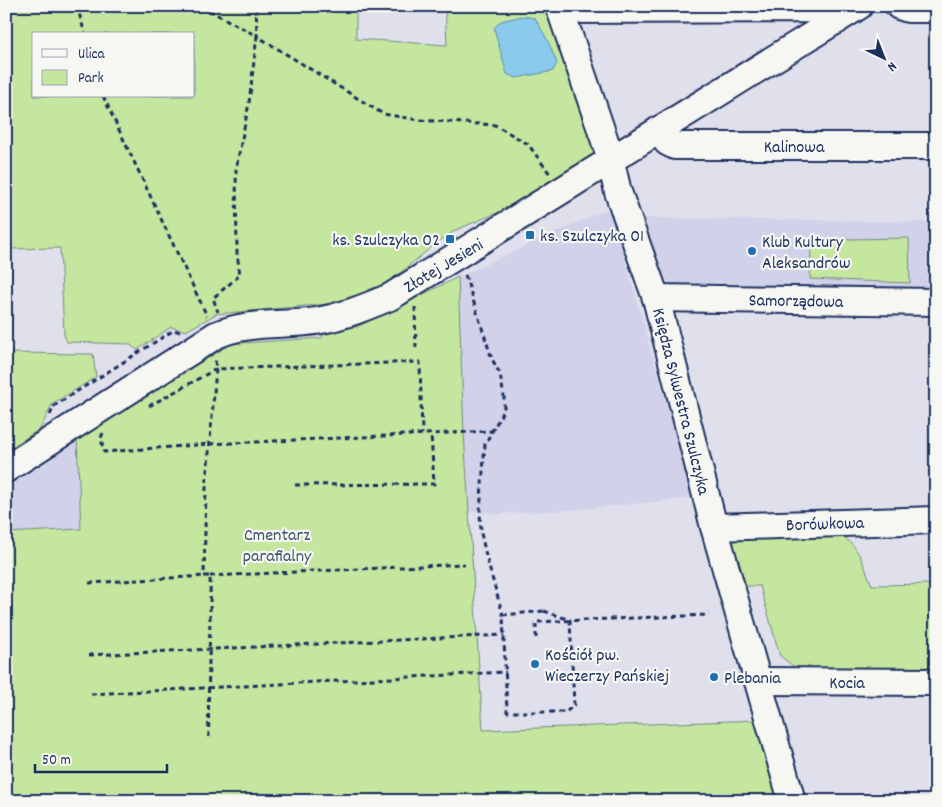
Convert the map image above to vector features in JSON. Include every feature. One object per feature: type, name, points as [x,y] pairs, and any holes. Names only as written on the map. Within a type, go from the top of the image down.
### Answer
[{"type":"street","name":"Złotej Jesieni","points":[[6,469],[214,330],[317,321],[344,315],[381,301],[410,285],[859,6]]},
{"type":"street","points":[[899,6],[908,9],[936,9]]},
{"type":"street","points":[[560,8],[818,9],[830,12],[836,21]]},
{"type":"street","name":"Księdza Sylwestra Szulczyka","points":[[560,8],[611,160],[618,192],[656,298],[714,527],[792,801]]},
{"type":"street","name":"Kalinowa","points":[[660,129],[667,142],[675,146],[936,146]]},
{"type":"street","name":"Samorządowa","points":[[656,298],[936,302]]},
{"type":"street","name":"Borówkowa","points":[[714,527],[936,520]]},
{"type":"street","name":"Kocia","points":[[758,681],[936,682]]},
{"type":"path","points":[[77,6],[84,32]]},
{"type":"path","points":[[201,6],[258,36],[383,114],[419,120],[495,125],[528,144],[550,175]]},
{"type":"path","points":[[214,330],[221,320],[213,298],[240,275],[237,252],[236,168],[249,103],[258,36],[256,6]]},
{"type":"path","points":[[104,98],[221,343],[214,354],[216,369],[204,518],[204,576]]},
{"type":"path","points":[[465,274],[492,359],[500,374],[504,397],[504,407],[484,444],[480,512],[481,533],[503,616],[507,712],[566,712],[574,705],[570,620]]},
{"type":"path","points":[[410,285],[414,298],[416,350]]},
{"type":"path","points":[[46,423],[54,406],[174,330],[183,333]]},
{"type":"path","points":[[147,407],[216,369],[420,362],[422,434]]},
{"type":"path","points":[[104,431],[101,438],[104,452],[210,444],[492,431]]},
{"type":"path","points":[[295,485],[434,484],[431,434]]},
{"type":"path","points":[[89,583],[465,564]]},
{"type":"path","points":[[209,737],[208,649],[211,627],[210,576]]},
{"type":"path","points":[[503,616],[544,611],[570,620]]},
{"type":"path","points":[[536,638],[536,622],[709,614]]},
{"type":"path","points":[[88,655],[504,635]]},
{"type":"path","points":[[91,694],[506,672]]},
{"type":"shaded area","points":[[605,210],[611,211],[694,498],[572,510],[495,514],[470,511],[464,433],[458,277]]},
{"type":"shaded area","points":[[645,218],[934,222],[936,295],[830,292],[825,286],[813,286],[807,291],[680,289],[661,278]]},
{"type":"shaded area","points":[[77,439],[81,529],[6,533],[6,483]]},
{"type":"green space","points":[[6,6],[356,6],[356,39],[447,45],[445,6],[547,6],[595,154],[506,209],[456,230],[435,244],[382,286],[362,296],[328,304],[216,314],[186,331],[171,327],[137,350],[129,344],[67,342],[64,335],[60,248],[6,249]]},
{"type":"green space","points":[[909,238],[910,283],[810,279],[811,245],[827,245],[846,239]]},
{"type":"green space","name":"Cmentarz parafialny","points":[[458,277],[464,433],[483,730],[760,720],[781,801],[6,801],[6,533],[81,529],[77,439],[137,399],[220,351],[226,344],[322,338],[324,331],[357,327]]},
{"type":"green space","points":[[6,353],[93,354],[96,377],[52,404],[41,428],[6,451]]},
{"type":"green space","points":[[836,531],[859,554],[872,585],[936,584],[936,668],[800,671],[780,656],[760,586],[744,586],[729,536]]},
{"type":"water","points":[[522,16],[535,18],[548,41],[557,63],[553,71],[516,78],[507,74],[494,28],[501,21]]},
{"type":"place","name":"ks. Szulczyka 01","points":[[530,235]]},
{"type":"place","name":"ks. Szulczyka 02","points":[[450,239]]},
{"type":"place","name":"Klub Kultury Aleksandrów","points":[[752,251]]},
{"type":"place","name":"Kościół pw. Wieczerzy Pańskiej","points":[[535,664]]},
{"type":"place","name":"Plebania","points":[[714,677]]}]
